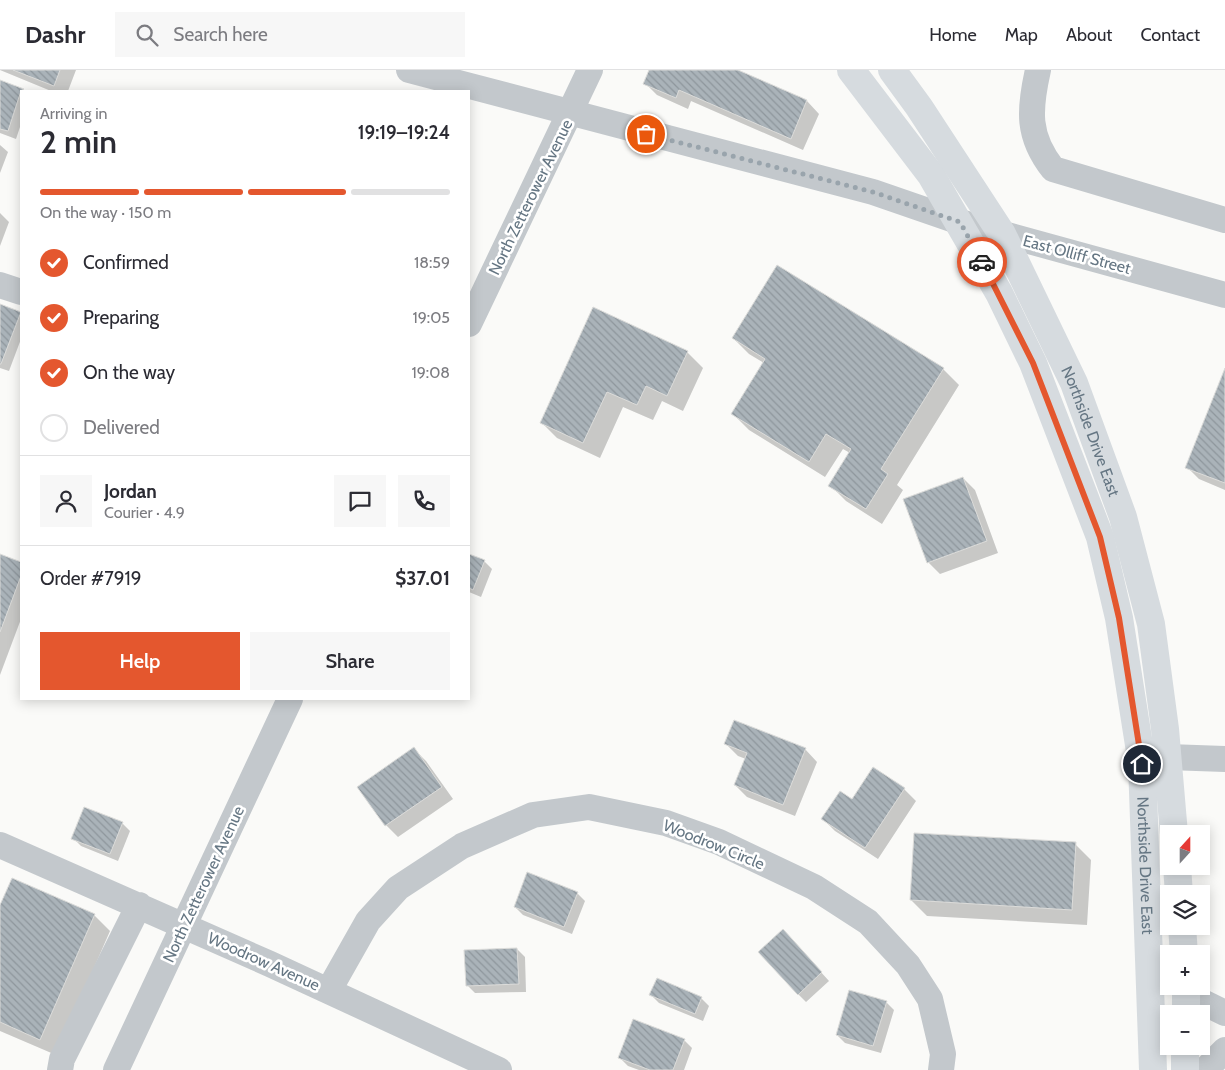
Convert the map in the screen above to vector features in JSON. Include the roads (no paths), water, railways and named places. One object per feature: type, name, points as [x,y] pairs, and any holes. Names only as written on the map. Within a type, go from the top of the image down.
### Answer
[{"type":"main road","name":"Northside Drive East","points":[[851,70],[931,175],[960,222],[999,293],[1033,363],[1100,537],[1119,618],[1142,764],[1153,1070]]},
{"type":"main road","name":"Northside Drive East","points":[[892,70],[919,107],[1002,234],[1074,383],[1123,517],[1151,624],[1168,757],[1173,825]]},
{"type":"main road","points":[[1185,1055],[1185,1070]]},
{"type":"street","name":"East Olliff Street","points":[[410,70],[570,114],[873,192],[960,222],[1002,234],[1223,289]]},
{"type":"street","name":"North Zetterower Avenue","points":[[470,322],[590,70]]},
{"type":"street","points":[[1038,70],[1031,100],[1031,122],[1040,152],[1053,170],[1225,220]]},
{"type":"street","points":[[0,284],[20,292]]},
{"type":"street","name":"North Zetterower Avenue","points":[[116,1070],[290,700]]},
{"type":"street","points":[[1168,757],[1225,759]]},
{"type":"street","name":"Woodrow Circle","points":[[329,990],[368,921],[398,888],[462,846],[533,815],[589,807],[666,823],[719,842],[814,887],[868,922],[908,965],[930,1000],[943,1054],[941,1070]]},
{"type":"street","name":"Woodrow Avenue","points":[[0,845],[329,990],[499,1070]]},
{"type":"street","points":[[60,1070],[62,1059],[139,905]]},
{"type":"street","points":[[1186,998],[1225,1013]]},
{"type":"street","points":[[1205,1070],[1225,1050]]}]
